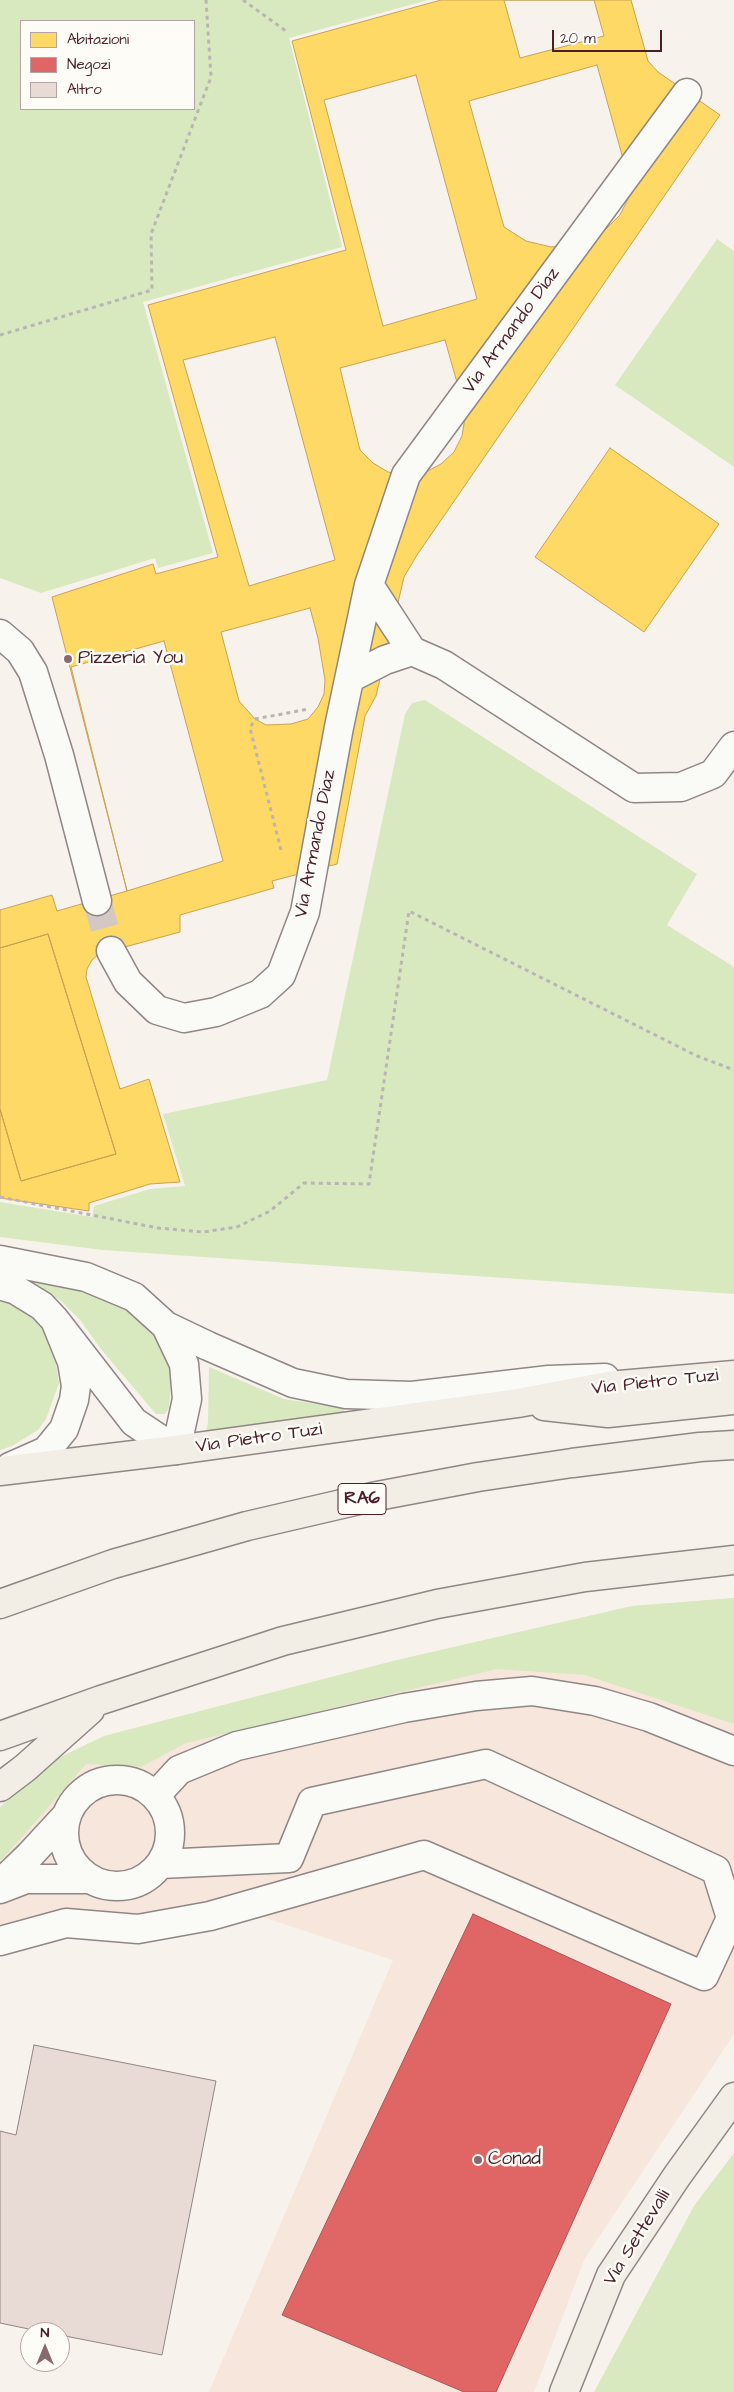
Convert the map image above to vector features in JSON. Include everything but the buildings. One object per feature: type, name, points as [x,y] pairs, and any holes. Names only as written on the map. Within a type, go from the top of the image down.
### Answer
[{"type":"main road","name":"Via Pietro Tuzi","points":[[0,1471],[176,1450],[518,1403],[608,1386],[734,1374]]},
{"type":"main road","name":"Via Pietro Tuzi","points":[[518,1403],[608,1413],[734,1400]]},
{"type":"main road","name":"RA6","points":[[0,1604],[113,1564],[247,1526],[372,1497],[478,1477],[572,1463],[700,1447],[734,1445]]},
{"type":"main road","points":[[0,1736],[101,1700],[282,1641],[437,1604],[585,1577],[734,1560]]},
{"type":"main road","points":[[0,1786],[25,1768],[101,1700]]},
{"type":"main road","name":"Via Settevalli","points":[[564,2392],[611,2274],[734,2096]]},
{"type":"street","name":"Via Armando Diaz","points":[[110,951],[128,982],[157,1010],[184,1018],[216,1012],[260,994],[281,975],[305,912],[369,585],[406,475],[687,93]]},
{"type":"street","points":[[369,585],[412,651],[444,666],[634,788],[681,786],[713,774],[734,746]]},
{"type":"street","points":[[0,634],[20,651],[34,672],[59,755],[97,901]]},
{"type":"street","points":[[350,678],[385,660],[412,651]]},
{"type":"street","points":[[0,1260],[86,1278],[134,1297],[166,1326],[293,1383],[346,1394],[412,1396],[549,1380],[734,1374]]},
{"type":"street","points":[[0,1285],[16,1290],[42,1306],[134,1422],[176,1450],[187,1399],[184,1364],[166,1326]]},
{"type":"street","points":[[0,1471],[46,1451],[64,1429],[74,1400],[76,1386],[72,1362],[54,1320]]},
{"type":"street","points":[[156,1795],[179,1770],[237,1746],[404,1708],[494,1694],[532,1691],[595,1701],[649,1717],[734,1751]]},
{"type":"street","points":[[0,1941],[66,1923],[138,1929],[210,1916],[424,1855],[704,1976],[732,1918],[716,1870],[486,1764],[312,1802],[289,1858],[160,1864]]},
{"type":"street","points":[[0,1884],[30,1856],[66,1816],[81,1793],[88,1787],[105,1780],[124,1779],[142,1784],[156,1795],[166,1809],[170,1826],[170,1843],[154,1872],[139,1882],[123,1886],[106,1885],[90,1879],[76,1868],[67,1852],[64,1834],[66,1816]]},
{"type":"street","points":[[0,1889],[26,1879],[90,1879]]},
{"type":"path","points":[[0,335],[152,290],[151,234],[211,77],[206,0]]},
{"type":"path","points":[[243,0],[286,31]]},
{"type":"path","points":[[283,858],[250,728],[255,719],[318,707]]},
{"type":"path","points":[[0,1197],[158,1228],[203,1232],[237,1227],[246,1223],[270,1211],[304,1183],[369,1184],[409,911],[696,1056],[734,1070]]},
{"type":"shaded area","points":[[734,1598],[734,2034],[585,2258],[534,2392],[209,2392],[393,1960],[211,1900],[0,1955],[0,1807],[104,1736],[393,1661],[632,1606]]},
{"type":"green space","points":[[0,0],[428,0],[289,38],[342,247],[143,302],[213,553],[158,568],[155,558],[41,593],[0,578]]},
{"type":"green space","points":[[717,239],[734,251],[734,467],[615,385]]},
{"type":"green space","points":[[425,700],[697,874],[667,925],[734,967],[734,1294],[103,1250],[0,1237],[0,1202],[92,1217],[94,1206],[150,1189],[185,1186],[163,1114],[327,1080],[405,714],[412,703]]},
{"type":"green space","points":[[7,1270],[116,1299],[157,1332],[168,1357],[171,1383],[169,1408],[165,1414],[156,1414],[100,1348],[81,1321],[60,1300]]},
{"type":"green space","points":[[0,1298],[15,1304],[42,1326],[53,1347],[59,1383],[46,1419],[38,1430],[12,1446],[0,1450]]},
{"type":"green space","points":[[209,1367],[284,1399],[343,1408],[346,1416],[206,1432],[208,1422]]},
{"type":"green space","points":[[734,1598],[734,1724],[585,1675],[497,1669],[186,1743],[141,1767],[86,1764],[0,1862],[0,1807],[54,1760],[104,1736],[393,1661],[632,1606]]},
{"type":"green space","points":[[734,2153],[734,2392],[594,2392],[694,2206]]},
{"type":"tunnel","points":[[97,901],[111,951]]},
{"type":"place","name":"Pizzeria You","points":[[68,659]]},
{"type":"place","name":"Conad","points":[[478,2160]]}]
